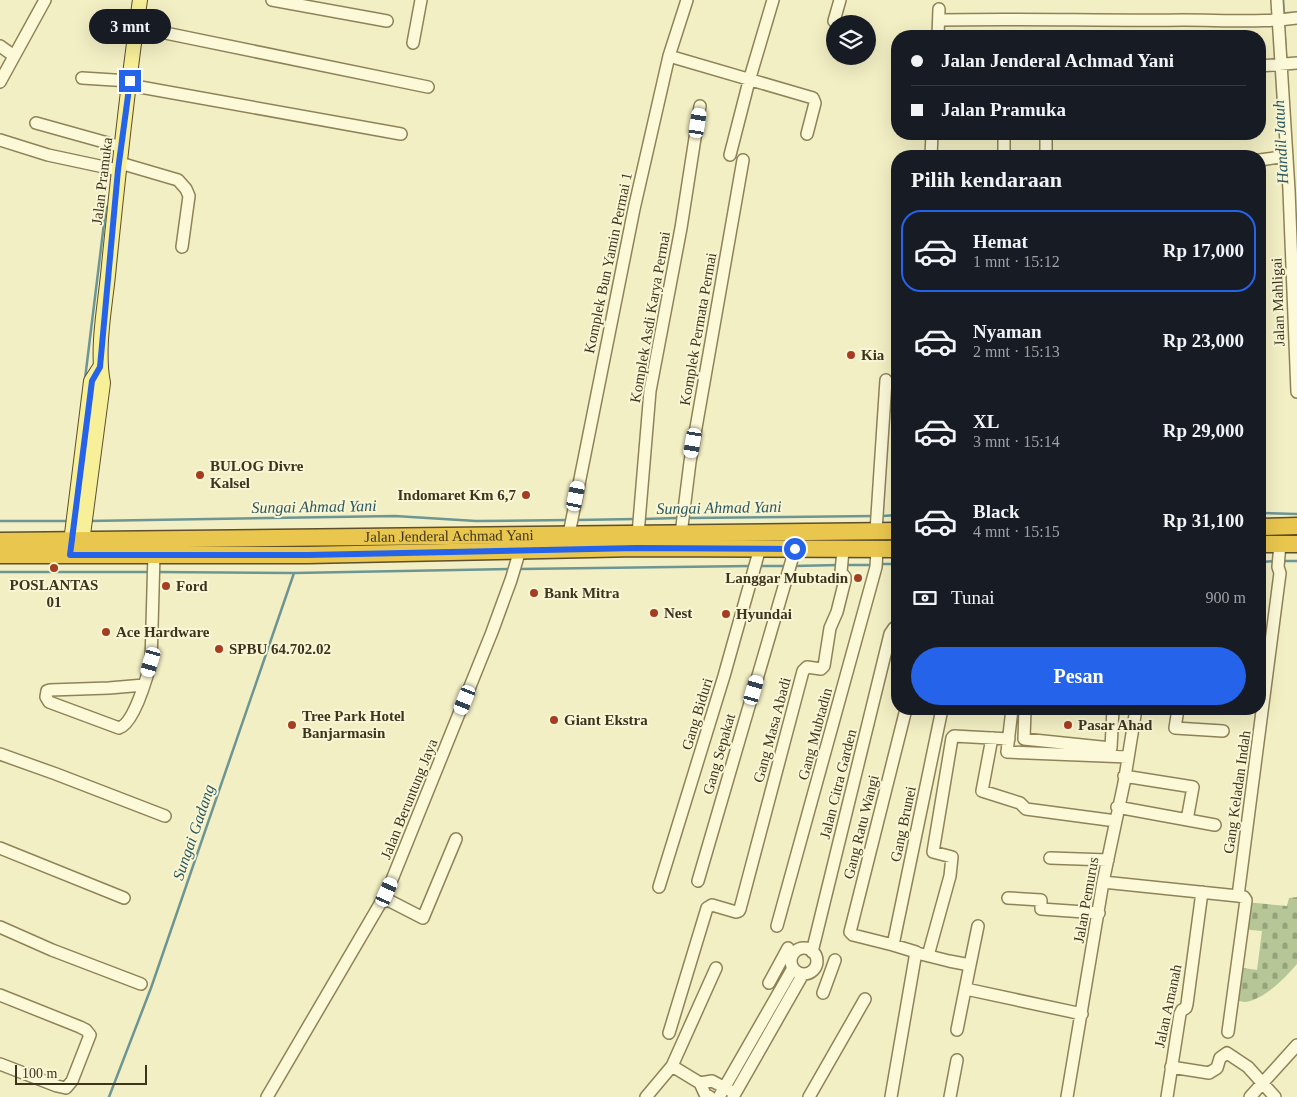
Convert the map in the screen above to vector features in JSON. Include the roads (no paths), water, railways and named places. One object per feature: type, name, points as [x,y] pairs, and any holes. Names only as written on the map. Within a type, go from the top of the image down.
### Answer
[{"type":"highway","name":"Jalan Jenderal Achmad Yani","points":[[0,555],[77,535],[153,561],[520,550],[731,541],[877,519],[891,527]]},
{"type":"highway","name":"Jalan Jenderal Achmad Yani","points":[[0,541],[77,535],[571,525],[638,534],[681,534],[731,541],[757,560],[877,559],[891,552]]},
{"type":"highway","points":[[1266,527],[1297,526]]},
{"type":"highway","points":[[1266,547],[1279,555],[1297,544]]},
{"type":"main road","name":"Jalan Pramuka","points":[[77,535],[103,382],[100,367],[119,167],[140,0]]},
{"type":"street","points":[[0,82],[45,0]]},
{"type":"street","points":[[272,0],[387,21]]},
{"type":"street","points":[[413,43],[421,0]]},
{"type":"street","name":"Komplek Bun Yamin Permai 1","points":[[571,525],[634,209],[669,56],[687,0]]},
{"type":"street","points":[[730,155],[773,0]]},
{"type":"street","points":[[836,15],[840,0]]},
{"type":"street","name":"Jalan Mahligai","points":[[1277,0],[1286,19],[1290,113],[1287,156],[1297,392]]},
{"type":"street","points":[[938,30],[939,14],[987,18],[1092,20],[1286,19]]},
{"type":"street","points":[[136,27],[428,87]]},
{"type":"street","points":[[0,46],[14,56]]},
{"type":"street","points":[[669,56],[814,100],[816,104],[807,134]]},
{"type":"street","points":[[1266,65],[1288,63]]},
{"type":"street","points":[[82,78],[130,83],[400,134]]},
{"type":"street","name":"Komplek Asdi Karya Permai","points":[[638,534],[650,391],[700,106]]},
{"type":"street","points":[[36,123],[122,147]]},
{"type":"street","points":[[0,140],[48,155],[119,167],[178,180],[189,196],[182,247]]},
{"type":"street","points":[[1266,159],[1287,156]]},
{"type":"street","name":"Komplek Permata Permai","points":[[681,534],[690,462],[743,160]]},
{"type":"street","points":[[877,519],[886,380]]},
{"type":"street","name":"Jalan Beruntung Jaya","points":[[267,1097],[384,898],[445,751],[511,580],[520,550]]},
{"type":"street","name":"Gang Keladan Indah","points":[[1266,681],[1280,573],[1279,555]]},
{"type":"street","name":"Gang Mubtadin","points":[[777,926],[877,559]]},
{"type":"street","name":"Gang Biduri","points":[[659,887],[724,676],[757,560]]},
{"type":"street","name":"Gang Sepakat","points":[[698,881],[792,560]]},
{"type":"street","name":"Gang Masa Abadi","points":[[669,1033],[707,908],[712,905],[736,912],[740,909],[803,671],[807,667],[821,669],[824,666],[830,628],[837,612],[845,580],[842,560]]},
{"type":"street","points":[[144,685],[50,690],[47,691],[46,697],[49,702],[119,728],[126,725],[144,685],[151,662],[153,561]]},
{"type":"street","name":"Jalan Citra Garden","points":[[812,952],[891,632]]},
{"type":"street","name":"Gang Ratu Wangi","points":[[893,945],[853,935],[850,932],[904,715]]},
{"type":"street","name":"Gang Brunei","points":[[893,945],[941,715]]},
{"type":"street","points":[[1011,715],[1007,752],[1128,754]]},
{"type":"street","points":[[1025,715],[1024,739],[1111,748],[1128,754]]},
{"type":"street","points":[[1111,748],[1113,715]]},
{"type":"street","name":"Jalan Pemurus","points":[[1067,1097],[1103,882],[1124,783],[1135,715]]},
{"type":"street","points":[[1177,715],[1176,728],[1223,731]]},
{"type":"street","name":"Gang Keladan Indah","points":[[1238,896],[1262,715]]},
{"type":"street","points":[[929,952],[950,876],[952,858],[933,852],[952,738],[954,736],[1009,739]]},
{"type":"street","points":[[992,738],[982,791],[1020,803],[1026,809],[1063,813],[1065,816],[1116,821]]},
{"type":"street","points":[[0,754],[165,816]]},
{"type":"street","points":[[1124,776],[1194,787],[1187,820]]},
{"type":"street","points":[[1118,807],[1215,825]]},
{"type":"street","points":[[384,898],[423,918],[456,838]]},
{"type":"street","points":[[0,848],[124,898]]},
{"type":"street","points":[[1050,858],[1108,860]]},
{"type":"street","points":[[1103,882],[1244,897],[1246,900],[1228,1032]]},
{"type":"street","name":"Jalan Amanah","points":[[1167,1097],[1180,1014],[1187,1004],[1202,892]]},
{"type":"street","points":[[1008,898],[1041,900],[1041,909],[1098,913]]},
{"type":"street","points":[[0,926],[52,950],[141,984]]},
{"type":"street","points":[[957,1030],[978,926]]},
{"type":"street","points":[[893,945],[970,965]]},
{"type":"street","points":[[700,1083],[712,1081],[722,1092],[736,1096],[796,962],[800,949],[812,952],[817,958],[796,962],[769,983]]},
{"type":"street","points":[[891,1097],[915,952]]},
{"type":"street","points":[[796,962],[833,965],[825,987],[822,984],[796,962]]},
{"type":"street","points":[[722,1092],[796,962]]},
{"type":"street","points":[[645,1096],[672,1066],[716,968]]},
{"type":"street","points":[[966,989],[1082,1014]]},
{"type":"street","points":[[0,995],[80,1027],[90,1035],[72,1081],[66,1088],[0,1064]]},
{"type":"street","points":[[809,1097],[865,1000]]},
{"type":"street","points":[[1250,1097],[1297,1045]]},
{"type":"street","name":"Jalan Amanah","points":[[1171,1067],[1209,1073],[1217,1068],[1220,1058],[1227,1053],[1248,1067],[1274,1097]]},
{"type":"street","points":[[950,1097],[957,1060]]},
{"type":"street","points":[[672,1066],[700,1083],[705,1094],[710,1097]]},
{"type":"waterway","name":"Handil Jatuh","points":[[1283,0],[1284,16]]},
{"type":"waterway","name":"Handil Jatuh","points":[[1284,24],[1286,56]]},
{"type":"waterway","points":[[85,379],[106,207]]},
{"type":"waterway","name":"Sungai Ahmad Yani","points":[[1266,513],[1297,514]]},
{"type":"waterway","name":"Sungai Ahmad Yani","points":[[882,516],[891,515]]},
{"type":"waterway","name":"Sungai Ahmad Yani","points":[[89,521],[395,516],[476,521],[569,520]]},
{"type":"waterway","name":"Sungai Ahmad Yani","points":[[687,518],[874,516]]},
{"type":"waterway","name":"Sungai Ahmad Yani","points":[[642,519],[679,518]]},
{"type":"waterway","name":"Sungai Ahmad Yani","points":[[577,520],[636,519]]},
{"type":"waterway","name":"Sungai Ahmad Yani","points":[[0,521],[69,521]]},
{"type":"waterway","name":"Sungai Ahmad Yani","points":[[1266,562],[1276,561]]},
{"type":"waterway","name":"Sungai Ahmad Yani","points":[[1281,561],[1297,561]]},
{"type":"waterway","name":"Sungai Ahmad Yani","points":[[879,564],[891,564]]},
{"type":"waterway","name":"Sungai Ahmad Yani","points":[[794,566],[839,565]]},
{"type":"waterway","name":"Sungai Ahmad Yani","points":[[844,565],[874,565]]},
{"type":"waterway","name":"Sungai Ahmad Yani","points":[[519,569],[751,566]]},
{"type":"waterway","name":"Sungai Ahmad Yani","points":[[759,566],[786,566]]},
{"type":"waterway","name":"Sungai Ahmad Yani","points":[[157,572],[294,573],[511,569]]},
{"type":"waterway","name":"Sungai Ahmad Yani","points":[[0,572],[151,572]]},
{"type":"waterway","name":"Sungai Gadang","points":[[109,1097],[151,988],[294,573]]},
{"type":"place","name":"Kia","points":[[851,355]]},
{"type":"place","name":"BULOG Divre Kalsel","points":[[200,475]]},
{"type":"place","name":"Indomaret Km 6,7","points":[[526,495]]},
{"type":"place","name":"POSLANTAS 01","points":[[54,568]]},
{"type":"place","name":"Langgar Mubtadin","points":[[858,578]]},
{"type":"place","name":"Ford","points":[[166,586]]},
{"type":"place","name":"Bank Mitra","points":[[534,593]]},
{"type":"place","name":"Nest","points":[[654,613]]},
{"type":"place","name":"Hyundai","points":[[726,614]]},
{"type":"place","name":"Ace Hardware","points":[[106,632]]},
{"type":"place","name":"SPBU 64.702.02","points":[[219,649]]},
{"type":"place","name":"Giant Ekstra","points":[[554,720]]},
{"type":"place","name":"Tree Park Hotel Banjarmasin","points":[[292,725]]},
{"type":"place","name":"Pasar Ahad","points":[[1068,725]]}]
